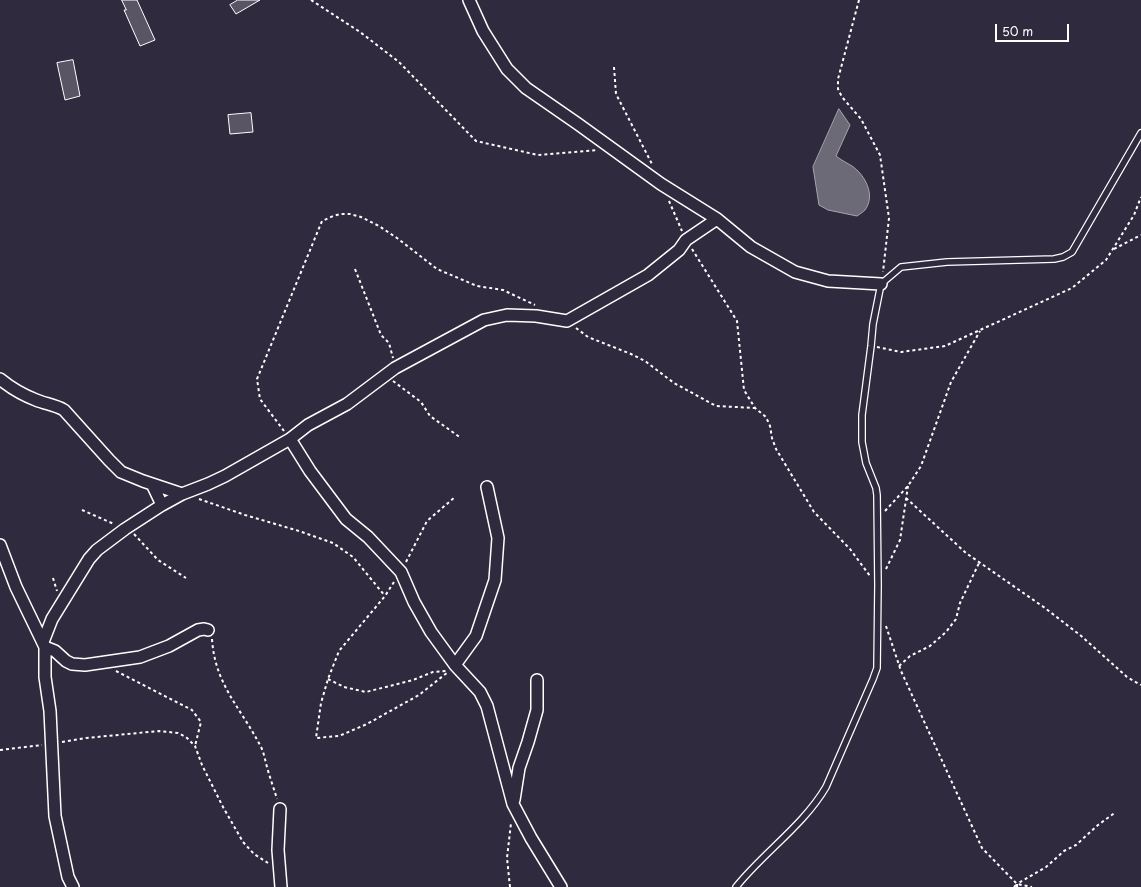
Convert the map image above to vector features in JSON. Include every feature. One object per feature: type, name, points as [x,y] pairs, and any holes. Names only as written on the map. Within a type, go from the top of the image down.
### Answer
[{"type":"street","points":[[469,0],[483,31],[507,69],[526,88],[661,184],[717,219],[750,247],[796,272],[828,281],[881,284]]},
{"type":"street","points":[[73,887],[68,877],[54,816],[52,744],[50,711],[44,677],[44,644],[52,619],[89,559],[97,550],[162,505],[182,494],[225,476],[290,439],[308,424],[347,404],[396,368],[484,320],[507,315],[536,316],[567,321],[648,275],[679,250],[686,240],[717,219]]},
{"type":"street","points":[[0,379],[10,387],[25,395],[57,406],[64,410],[115,467],[128,475],[182,494]]},
{"type":"street","points":[[290,439],[310,471],[346,519],[368,537],[401,572],[417,608],[431,632],[455,665],[480,692],[487,706],[513,804],[531,838],[561,887]]},
{"type":"street","points":[[152,484],[162,505]]},
{"type":"street","points":[[455,665],[476,636],[496,580],[498,538],[487,487]]},
{"type":"street","points":[[0,545],[16,587],[44,644],[72,664],[86,665],[145,656],[169,646],[198,630],[208,630]]},
{"type":"street","points":[[513,804],[518,768],[528,742],[537,710],[537,680]]},
{"type":"street","points":[[280,809],[278,850],[281,887]]},
{"type":"lane","points":[[736,887],[745,875],[793,829],[818,802],[873,679],[876,668],[878,518],[876,488],[866,463],[862,442],[862,415],[873,324],[881,284],[901,267],[947,262],[1054,259],[1063,257],[1072,252],[1141,133]]},
{"type":"path","points":[[311,0],[360,32],[399,62],[476,141],[538,155],[612,148]]},
{"type":"path","points":[[859,0],[838,79],[838,89],[842,97],[861,119],[880,155],[889,218],[881,284]]},
{"type":"path","points":[[614,67],[616,94],[649,156],[686,240],[737,321],[744,390],[755,408],[766,417],[776,449],[814,512],[850,549],[878,585],[900,540],[908,486]]},
{"type":"path","points":[[871,346],[901,352],[945,346],[1072,288],[1106,260],[1134,215],[1141,197]]},
{"type":"path","points":[[290,439],[260,399],[257,379],[322,221]]},
{"type":"path","points":[[1112,250],[1141,235]]},
{"type":"path","points":[[878,518],[908,486],[921,466],[951,382],[981,330]]},
{"type":"path","points":[[182,494],[299,531],[333,544],[354,557],[385,596]]},
{"type":"path","points":[[328,679],[344,687],[366,692],[413,680],[433,672],[449,670],[419,695],[367,724],[339,736],[316,738],[321,703],[328,679],[339,651],[385,596],[401,572],[427,521],[455,498]]},
{"type":"path","points":[[906,498],[966,553],[1057,617],[1080,635],[1127,677],[1141,685]]},
{"type":"path","points":[[82,510],[133,533],[158,560],[186,578]]},
{"type":"path","points":[[899,666],[910,656],[930,646],[946,632],[956,619],[960,603],[979,563]]},
{"type":"path","points":[[885,624],[899,666],[982,848],[1017,886],[1032,887]]},
{"type":"path","points":[[208,630],[212,638],[213,654],[216,665],[230,698],[249,725],[262,748],[280,809]]},
{"type":"path","points":[[100,663],[192,710],[200,722],[195,746]]},
{"type":"path","points":[[0,750],[52,744],[86,738],[159,731],[178,733],[186,737],[195,746],[202,765],[226,813],[243,842],[254,854],[279,871]]},
{"type":"path","points":[[510,887],[507,858],[513,804]]},
{"type":"path","points":[[1014,887],[1046,867],[1064,851],[1076,845],[1098,825],[1116,812]]},
{"type":"shaded area","points":[[839,109],[850,125],[836,156],[857,170],[868,186],[868,204],[865,210],[857,216],[828,210],[819,205],[813,167]]},
{"type":"building","points":[[122,0],[137,0],[155,40],[140,46],[124,10],[126,10]]},
{"type":"building","points":[[238,0],[260,0],[236,14],[230,5]]},
{"type":"building","points":[[73,60],[80,96],[65,100],[57,63]]},
{"type":"building","points":[[251,113],[253,132],[230,134],[228,115]]}]
